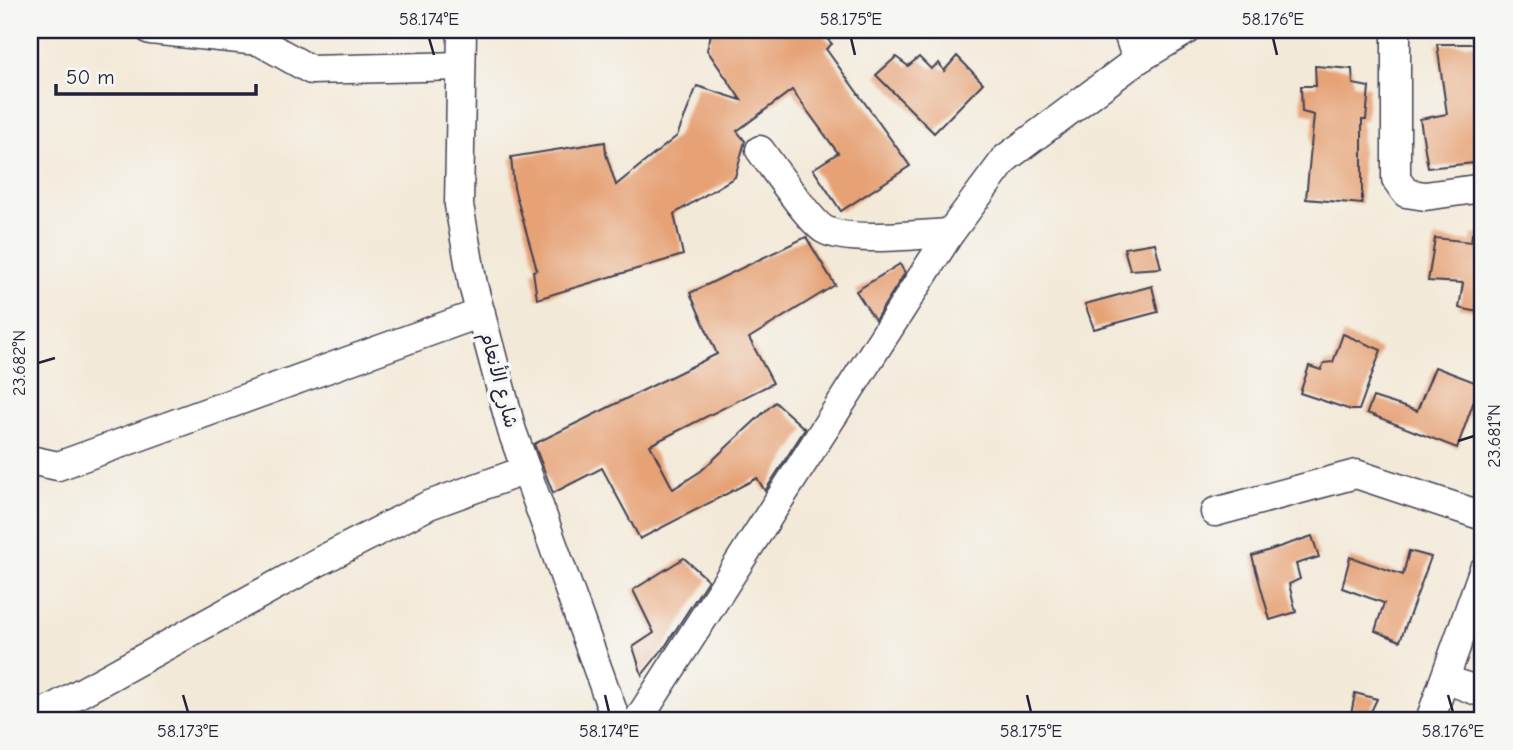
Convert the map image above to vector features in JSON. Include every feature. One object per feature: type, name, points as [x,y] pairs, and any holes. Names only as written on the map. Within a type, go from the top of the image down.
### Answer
[{"type":"street","points":[[150,30],[259,41],[311,70],[461,66]]},
{"type":"street","name":"شارع الأنعام","points":[[462,30],[459,205],[473,285],[512,431],[622,719]]},
{"type":"street","points":[[1127,30],[1137,60]]},
{"type":"street","points":[[622,719],[950,233],[1006,158],[1137,60],[1187,30]]},
{"type":"street","points":[[1396,30],[1396,179],[1406,193],[1425,196],[1483,188]]},
{"type":"street","points":[[760,150],[808,213],[825,230],[852,237],[950,233]]},
{"type":"street","points":[[30,460],[58,466],[481,313]]},
{"type":"street","points":[[31,720],[320,561],[429,505],[526,470]]},
{"type":"street","points":[[1215,512],[1356,474],[1483,516]]},
{"type":"street","points":[[1430,720],[1483,570]]},
{"type":"street","points":[[1444,679],[1483,692]]},
{"type":"building","points":[[712,30],[819,30],[832,44],[826,49],[910,166],[841,211],[813,169],[838,153],[792,90],[737,131],[745,141],[735,177],[674,214],[683,255],[537,299],[533,271],[537,270],[514,188],[511,157],[605,142],[616,185],[677,136],[697,86],[741,100],[707,50]]},
{"type":"building","points":[[1437,44],[1483,44],[1483,162],[1428,168],[1420,119],[1447,114]]},
{"type":"building","points":[[957,56],[983,83],[934,133],[876,75],[896,57],[908,66],[919,57],[931,69],[939,63],[944,71]]},
{"type":"building","points":[[1315,66],[1352,69],[1353,84],[1369,87],[1366,120],[1362,120],[1362,204],[1306,199],[1314,115],[1302,112],[1301,86],[1316,86]]},
{"type":"building","points":[[1472,234],[1483,235],[1483,313],[1459,308],[1463,283],[1428,281],[1435,238],[1471,242]]},
{"type":"building","points":[[806,237],[835,285],[749,338],[773,383],[650,445],[673,489],[701,471],[775,402],[805,429],[765,491],[757,478],[640,539],[602,468],[553,493],[534,444],[717,354],[690,293]]},
{"type":"building","points":[[1155,243],[1161,268],[1130,270],[1124,248]]},
{"type":"building","points":[[900,264],[905,273],[875,320],[856,291]]},
{"type":"building","points":[[1152,286],[1158,312],[1094,329],[1085,304]]},
{"type":"building","points":[[1343,334],[1381,350],[1359,410],[1351,410],[1300,393],[1309,366],[1321,370],[1324,363],[1333,362]]},
{"type":"building","points":[[1435,367],[1480,384],[1457,448],[1367,413],[1373,397],[1417,411]]},
{"type":"building","points":[[1312,536],[1319,557],[1296,564],[1300,579],[1289,584],[1296,612],[1270,620],[1252,556]]},
{"type":"building","points":[[1409,551],[1431,557],[1400,641],[1375,631],[1384,603],[1342,588],[1350,557],[1403,575]]},
{"type":"building","points":[[684,558],[708,580],[666,645],[642,675],[633,647],[654,633],[633,590]]},
{"type":"building","points":[[1355,693],[1377,699],[1367,720],[1350,720]]}]
